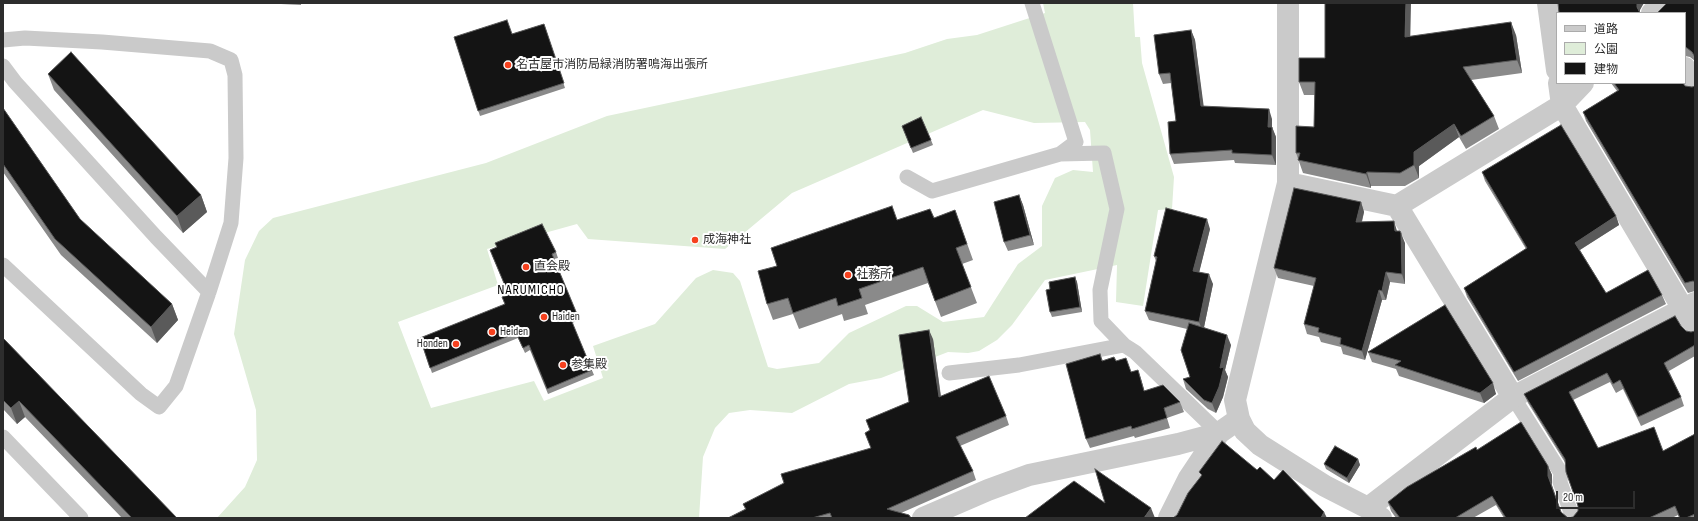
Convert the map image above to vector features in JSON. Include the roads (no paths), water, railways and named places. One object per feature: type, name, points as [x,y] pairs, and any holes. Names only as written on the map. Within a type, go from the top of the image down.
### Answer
[{"type":"street","points":[[1288,3],[1288,183],[1235,400],[1239,419],[1245,431],[1260,445],[1326,486],[1374,513],[1514,397],[1689,306]]},
{"type":"street","points":[[1548,3],[1556,63]]},
{"type":"street","points":[[1653,12],[1662,3]]},
{"type":"street","points":[[1686,70],[1695,84]]},
{"type":"street","points":[[1559,84],[1562,105],[1689,306],[1695,328]]},
{"type":"street","points":[[1288,183],[1397,206],[1562,105],[1582,84]]},
{"type":"street","points":[[1397,206],[1514,397]]},
{"type":"street","points":[[923,518],[988,490],[1028,475],[1178,444],[1219,433],[1239,419]]},
{"type":"street","points":[[1170,518],[1189,478],[1219,433]]},
{"type":"lane","points":[[1032,3],[1076,142],[1060,154]]},
{"type":"lane","points":[[3,40],[25,38],[102,42],[210,51],[231,60],[235,75],[236,158],[230,223],[209,292],[176,386],[159,407],[141,394],[3,265]]},
{"type":"lane","points":[[3,66],[156,237],[209,292]]},
{"type":"lane","points":[[907,177],[932,191],[1060,154],[1104,152],[1117,209],[1100,290],[1101,321],[1124,345],[1135,352],[1219,433]]},
{"type":"lane","points":[[949,373],[1019,365],[1124,345]]},
{"type":"lane","points":[[1514,397],[1561,473],[1560,482],[1574,518]]},
{"type":"lane","points":[[3,437],[81,518]]},
{"type":"place","name":"名古屋市消防局緑消防署鳴海出張所","points":[[508,65]]},
{"type":"place","name":"成海神社","points":[[695,240]]},
{"type":"place","name":"直会殿","points":[[526,267]]},
{"type":"place","name":"社務所","points":[[848,275]]},
{"type":"place","name":"Haiden","points":[[544,317]]},
{"type":"place","name":"Heiden","points":[[492,332]]},
{"type":"place","name":"Honden","points":[[456,344]]},
{"type":"place","name":"参集殿","points":[[563,365]]},
{"type":"district","name":"NARUMICHO","points":[[531,290]]}]
